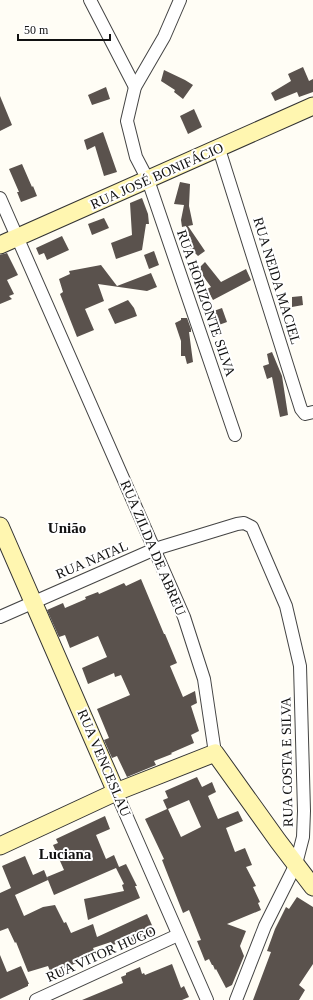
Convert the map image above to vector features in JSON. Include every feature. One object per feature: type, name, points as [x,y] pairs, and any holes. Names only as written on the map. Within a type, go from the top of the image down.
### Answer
[{"type":"street","points":[[90,0],[135,87]]},
{"type":"street","name":"RUA HORIZONTE SILVA","points":[[180,0],[164,37],[135,87],[128,121],[136,157],[148,180],[235,435]]},
{"type":"street","name":"RUA JOSÉ BONIFÁCIO","points":[[0,245],[313,106]]},
{"type":"street","name":"RUA NEIDA MACIEL","points":[[219,149],[301,409],[305,414],[313,412]]},
{"type":"street","name":"RUA ZILDA DE ABREU","points":[[0,198],[184,617],[204,679],[215,753],[278,841],[313,886]]},
{"type":"street","name":"RUA NATAL","points":[[0,617],[155,550],[244,523]]},
{"type":"street","name":"RUA COSTA E SILVA","points":[[236,1000],[265,926],[296,864],[303,838],[308,742],[300,666],[286,606],[252,527],[244,523]]},
{"type":"street","name":"RUA VENCESLAU","points":[[0,526],[207,1000]]},
{"type":"street","points":[[0,846],[116,792],[215,753]]},
{"type":"street","name":"RUA VITOR HUGO","points":[[36,1000],[178,936]]},
{"type":"building","points":[[303,67],[309,81],[313,79],[313,92],[299,97],[297,92],[275,101],[271,93],[291,81],[288,74]]},
{"type":"building","points":[[164,70],[193,85],[183,99],[174,92],[175,90],[161,81]]},
{"type":"building","points":[[106,87],[110,99],[92,105],[88,95]]},
{"type":"building","points":[[0,96],[12,125],[0,131]]},
{"type":"building","points":[[194,109],[202,127],[188,134],[180,116]]},
{"type":"building","points":[[103,132],[117,172],[104,176],[95,146],[87,150],[84,140]]},
{"type":"building","points":[[22,164],[37,196],[21,202],[17,192],[19,192],[9,169]]},
{"type":"building","points":[[180,182],[190,184],[189,206],[193,225],[188,226],[205,251],[198,256],[194,252],[191,252],[186,226],[182,227],[181,220],[184,205],[174,204]]},
{"type":"building","points":[[142,198],[148,214],[149,224],[146,224],[142,250],[116,259],[111,243],[132,235],[130,203]]},
{"type":"building","points":[[104,218],[109,228],[92,235],[88,224]]},
{"type":"building","points":[[62,236],[69,250],[47,260],[44,253],[39,255],[36,248]]},
{"type":"building","points":[[154,251],[159,265],[149,269],[144,255]]},
{"type":"building","points":[[7,253],[18,275],[7,280],[14,294],[9,296],[12,299],[0,304],[0,255]]},
{"type":"building","points":[[205,262],[221,282],[246,269],[251,280],[213,300],[207,289],[211,287],[198,269]]},
{"type":"building","points":[[101,265],[117,286],[151,273],[157,287],[147,291],[98,284],[104,301],[85,309],[94,330],[77,337],[60,294],[63,292],[59,279],[70,274],[69,271]]},
{"type":"building","points":[[302,296],[303,305],[292,307],[292,297]]},
{"type":"building","points":[[128,300],[134,308],[137,316],[115,324],[108,309]]},
{"type":"building","points":[[222,308],[227,322],[216,326],[211,312]]},
{"type":"building","points":[[181,318],[187,318],[191,329],[191,332],[189,332],[193,362],[187,364],[185,356],[181,356],[181,341],[175,323],[181,320]]},
{"type":"building","points":[[272,352],[282,376],[288,415],[280,417],[272,377],[267,379],[263,366],[269,364],[267,354]]},
{"type":"building","points":[[141,579],[177,663],[170,666],[183,697],[195,691],[197,703],[191,706],[199,731],[191,735],[194,743],[154,761],[156,765],[127,777],[117,756],[112,758],[104,740],[109,738],[97,709],[130,695],[121,675],[115,677],[114,673],[88,684],[82,668],[107,657],[98,636],[70,648],[65,635],[59,637],[47,610],[63,603],[65,608],[98,592],[99,594],[124,583],[126,586]]},
{"type":"building","points":[[197,777],[202,787],[212,782],[216,792],[208,796],[218,819],[238,811],[243,821],[226,828],[235,852],[245,848],[252,865],[246,867],[256,886],[253,887],[260,902],[258,903],[261,910],[227,924],[246,931],[240,946],[244,956],[232,985],[226,988],[209,959],[205,961],[197,941],[201,940],[189,910],[183,913],[162,860],[164,859],[145,819],[167,809],[163,800],[168,798],[165,791]],"holes":[[[189,800],[201,827],[181,837],[168,809]]]},
{"type":"building","points":[[105,816],[110,829],[96,835],[106,859],[114,855],[119,867],[126,864],[137,886],[135,886],[140,898],[88,920],[84,899],[124,891],[122,885],[124,884],[116,868],[54,895],[47,877],[64,870],[53,845],[58,843],[56,839]]},
{"type":"building","points":[[25,856],[33,875],[44,870],[48,880],[15,895],[24,916],[43,907],[55,905],[71,933],[93,924],[97,937],[147,914],[155,932],[133,942],[131,939],[113,945],[111,942],[93,948],[96,955],[62,969],[64,973],[53,978],[48,966],[28,972],[16,942],[15,943],[8,928],[0,931],[0,893],[11,888],[2,866]]},
{"type":"building","points":[[297,897],[313,907],[313,964],[299,985],[305,990],[299,1000],[253,1000],[271,952],[267,951],[275,929],[286,907],[289,909]]},
{"type":"building","points":[[0,955],[7,972],[21,966],[29,984],[28,986],[0,999]]},
{"type":"building","points":[[172,964],[181,988],[184,986],[189,997],[182,1000],[82,1000],[123,983],[121,977],[126,975],[126,973],[140,967],[142,974],[144,973],[145,975]]},
{"type":"district","name":"União","points":[[67,528]]},
{"type":"district","name":"Luciana","points":[[65,854]]}]
